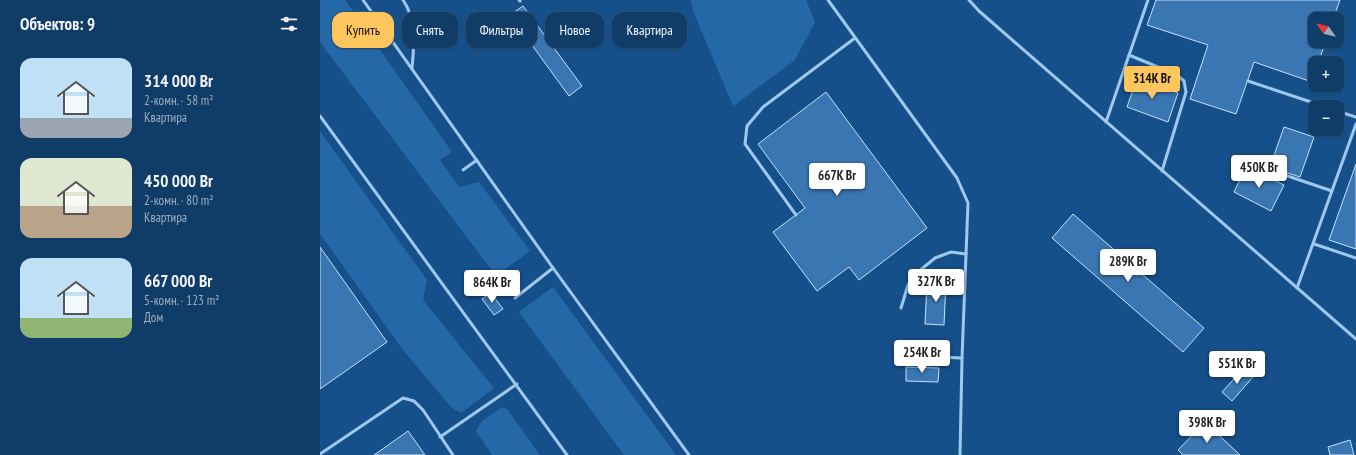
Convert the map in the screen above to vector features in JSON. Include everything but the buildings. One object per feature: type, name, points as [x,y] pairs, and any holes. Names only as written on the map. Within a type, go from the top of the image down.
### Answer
[{"type":"lane","points":[[364,0],[553,268],[689,455]]},
{"type":"lane","points":[[403,0],[408,7],[414,37],[412,68]]},
{"type":"lane","points":[[828,0],[957,178],[968,203],[960,455]]},
{"type":"lane","points":[[969,0],[979,11],[1356,339]]},
{"type":"lane","points":[[1106,122],[1148,0]]},
{"type":"lane","points":[[796,215],[745,144],[747,126],[763,107],[855,38]]},
{"type":"lane","points":[[1129,55],[1177,75],[1184,81],[1186,92],[1162,171]]},
{"type":"lane","points":[[1248,81],[1308,101]]},
{"type":"lane","points":[[1344,113],[1356,117]]},
{"type":"lane","points":[[320,116],[567,455]]},
{"type":"lane","points":[[1298,288],[1356,124]]},
{"type":"lane","points":[[463,170],[478,160]]},
{"type":"lane","points":[[1280,173],[1332,191]]},
{"type":"lane","points":[[1314,244],[1356,258]]},
{"type":"lane","points":[[901,308],[908,285],[918,272],[935,258],[951,252],[966,254]]},
{"type":"lane","points":[[515,298],[553,268]]},
{"type":"lane","points":[[911,356],[962,358]]},
{"type":"lane","points":[[440,437],[516,384]]},
{"type":"lane","points":[[320,454],[403,398],[414,401],[423,410],[453,455]]},
{"type":"shaded area","points":[[320,0],[345,0],[353,12],[332,12],[332,48],[379,48],[452,152],[440,160],[459,187],[479,182],[530,251],[496,276],[320,42]]},
{"type":"shaded area","points":[[691,0],[806,0],[815,22],[795,60],[733,106],[693,11]]},
{"type":"shaded area","points":[[320,131],[427,280],[423,300],[494,388],[461,413],[451,407],[403,350],[320,234]]},
{"type":"shaded area","points":[[553,287],[676,455],[624,455],[519,312]]},
{"type":"shaded area","points":[[501,408],[507,409],[540,455],[492,455],[476,431],[482,421]]}]
